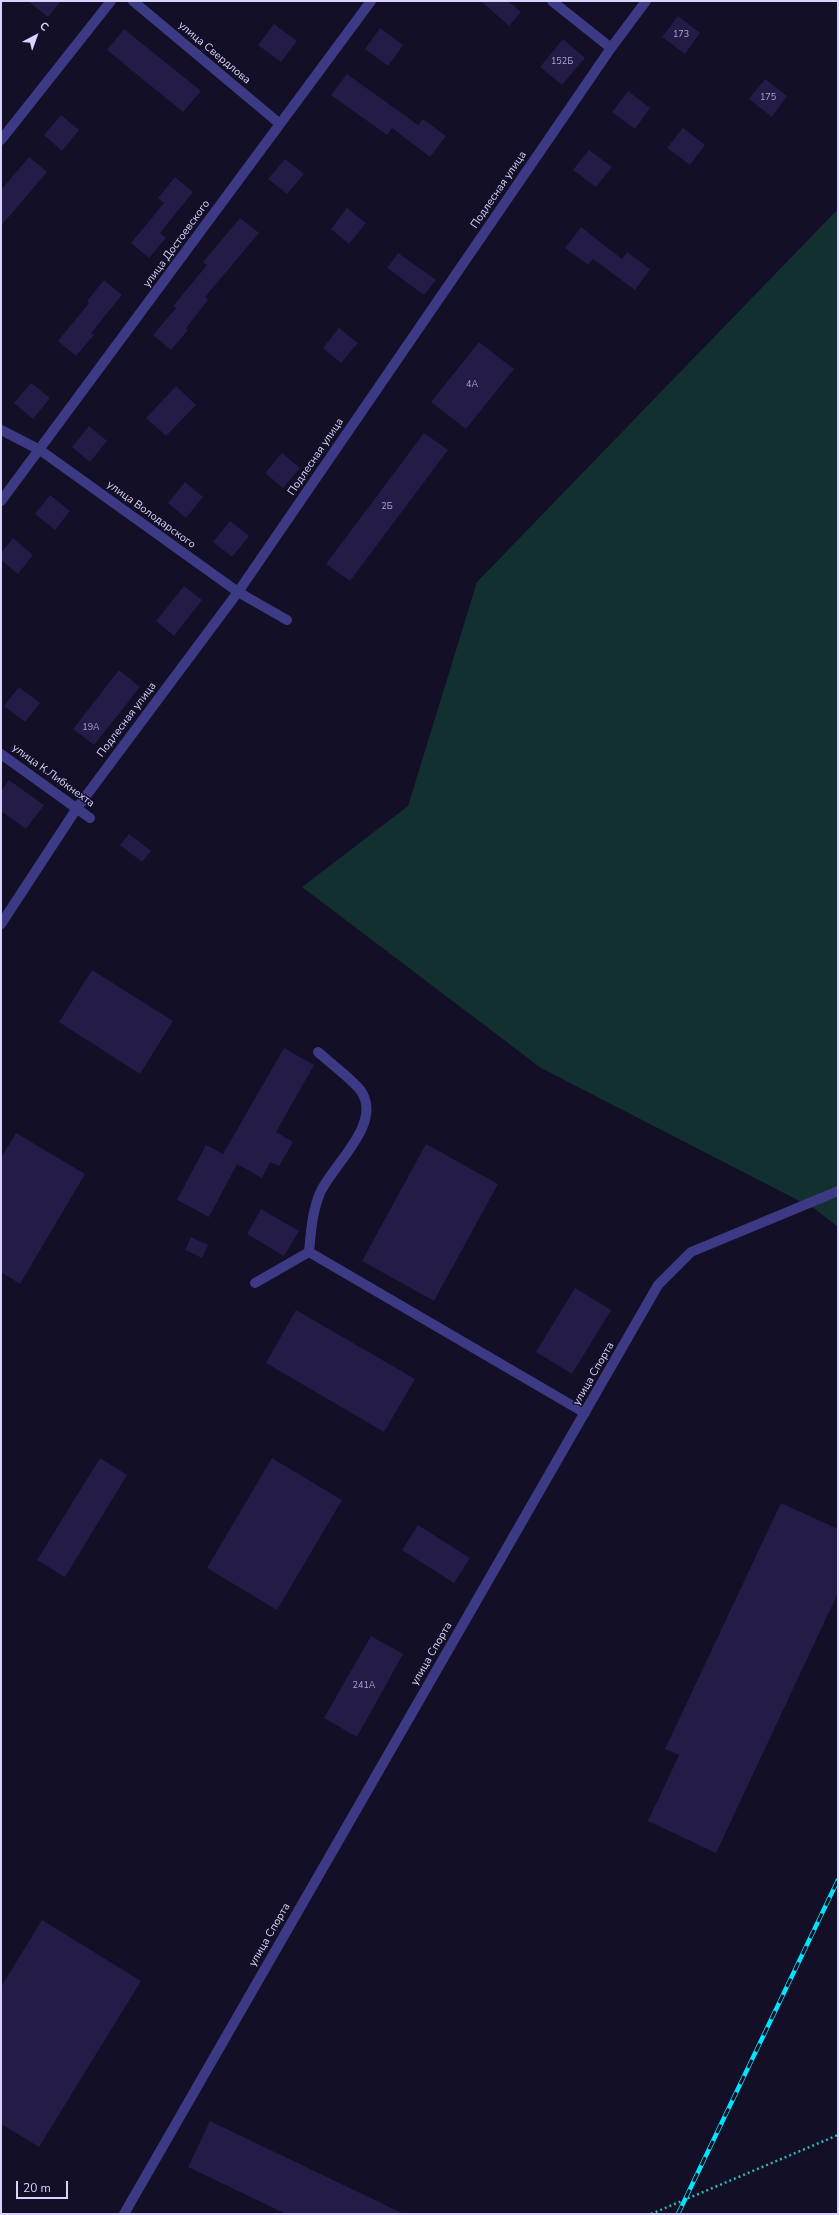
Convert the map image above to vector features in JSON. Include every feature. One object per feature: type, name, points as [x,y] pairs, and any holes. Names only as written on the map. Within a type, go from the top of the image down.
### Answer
[{"type":"street","points":[[1,140],[111,1]]},
{"type":"street","name":"улица Свердлова","points":[[133,1],[280,124]]},
{"type":"street","name":"улица Достоевского","points":[[1,501],[371,1]]},
{"type":"street","points":[[552,1],[611,48]]},
{"type":"street","name":"Подлесная улица","points":[[1,924],[77,808],[238,592],[611,48],[646,1]]},
{"type":"street","name":"улица Володарского","points":[[1,430],[40,450],[238,592],[287,620]]},
{"type":"street","name":"улица К.Либкнехта","points":[[1,754],[90,818]]},
{"type":"street","points":[[308,1252],[313,1214],[320,1192],[365,1126],[368,1107],[361,1091],[318,1052]]},
{"type":"street","name":"улица Спорта","points":[[124,2214],[658,1285],[691,1252],[838,1190]]},
{"type":"street","points":[[255,1283],[308,1252]]},
{"type":"street","points":[[308,1252],[585,1413]]},
{"type":"path","points":[[651,2214],[838,2135]]},
{"type":"green space","points":[[838,209],[838,1227],[815,1209],[541,1068],[302,887],[408,806],[477,582]]},
{"type":"building","points":[[28,1],[61,1],[48,17]]},
{"type":"building","points":[[481,1],[508,1],[521,12],[509,26]]},
{"type":"building","points":[[678,16],[700,33],[685,54],[662,37]]},
{"type":"building","points":[[274,24],[297,41],[281,62],[258,45]]},
{"type":"building","points":[[380,28],[403,45],[388,66],[365,49]]},
{"type":"building","points":[[124,29],[201,91],[183,112],[107,50]]},
{"type":"building","points":[[563,39],[585,58],[562,85],[540,67]]},
{"type":"building","points":[[347,74],[418,125],[423,119],[446,136],[430,157],[392,128],[387,135],[331,95]]},
{"type":"building","points":[[765,79],[787,96],[772,117],[749,99]]},
{"type":"building","points":[[628,91],[650,108],[635,129],[612,112]]},
{"type":"building","points":[[61,115],[79,130],[62,151],[44,135]]},
{"type":"building","points":[[683,128],[705,145],[690,165],[667,148]]},
{"type":"building","points":[[589,150],[612,167],[596,187],[573,170]]},
{"type":"building","points":[[29,157],[47,172],[1,226],[1,190]]},
{"type":"building","points":[[285,159],[304,174],[287,194],[268,179]]},
{"type":"building","points":[[175,177],[193,192],[160,233],[166,238],[149,258],[131,243],[164,203],[158,198]]},
{"type":"building","points":[[347,208],[366,223],[349,244],[331,229]]},
{"type":"building","points":[[240,218],[259,233],[205,297],[208,300],[186,328],[188,330],[171,350],[153,335],[176,308],[173,306],[207,265],[203,262]]},
{"type":"building","points":[[581,227],[622,259],[627,252],[650,269],[635,290],[593,259],[588,265],[565,248]]},
{"type":"building","points":[[398,253],[436,280],[424,295],[387,268]]},
{"type":"building","points":[[104,280],[122,295],[91,333],[94,335],[76,356],[58,341],[89,303],[87,301]]},
{"type":"building","points":[[339,328],[358,343],[341,363],[323,348]]},
{"type":"building","points":[[479,342],[514,369],[466,429],[431,402]]},
{"type":"building","points":[[31,383],[50,398],[33,419],[14,403]]},
{"type":"building","points":[[176,386],[196,405],[166,436],[146,418]]},
{"type":"building","points":[[89,426],[107,441],[90,462],[72,447]]},
{"type":"building","points":[[424,433],[448,450],[350,581],[326,564]]},
{"type":"building","points":[[282,453],[300,468],[283,488],[265,473]]},
{"type":"building","points":[[185,482],[203,497],[186,518],[168,503]]},
{"type":"building","points":[[50,495],[70,511],[55,530],[35,514]]},
{"type":"building","points":[[230,521],[249,536],[232,557],[213,542]]},
{"type":"building","points":[[13,538],[33,555],[18,574],[1,560],[1,553]]},
{"type":"building","points":[[184,586],[202,600],[174,636],[156,621]]},
{"type":"building","points":[[119,670],[140,687],[94,745],[73,729]]},
{"type":"building","points":[[19,687],[40,703],[25,722],[4,706]]},
{"type":"building","points":[[9,780],[44,805],[26,829],[1,811],[1,791]]},
{"type":"building","points":[[129,834],[151,851],[142,862],[120,845]]},
{"type":"building","points":[[92,970],[173,1021],[140,1074],[59,1022]]},
{"type":"building","points":[[284,1048],[314,1065],[276,1132],[293,1142],[279,1166],[270,1162],[262,1178],[237,1164],[209,1217],[177,1200],[206,1145],[223,1154]]},
{"type":"building","points":[[16,1133],[85,1174],[20,1284],[1,1272],[1,1158]]},
{"type":"building","points":[[426,1144],[498,1184],[434,1301],[362,1261]]},
{"type":"building","points":[[261,1209],[299,1231],[284,1256],[247,1234]]},
{"type":"building","points":[[191,1237],[208,1245],[202,1258],[185,1250]]},
{"type":"building","points":[[575,1288],[611,1310],[572,1374],[536,1352]]},
{"type":"building","points":[[296,1310],[415,1379],[384,1432],[266,1363]]},
{"type":"building","points":[[100,1458],[127,1475],[65,1577],[37,1560]]},
{"type":"building","points":[[272,1458],[342,1500],[277,1610],[207,1568]]},
{"type":"building","points":[[781,1503],[838,1529],[838,1593],[716,1853],[648,1821],[679,1755],[665,1749]]},
{"type":"building","points":[[418,1525],[470,1558],[454,1583],[402,1550]]},
{"type":"building","points":[[371,1636],[403,1654],[357,1737],[324,1718]]},
{"type":"building","points":[[42,1920],[141,1981],[39,2147],[1,2124],[1,1987]]},
{"type":"building","points":[[210,2121],[404,2214],[286,2214],[188,2167]]},
{"type":"railway","points":[[678,2214],[838,1880]]}]
